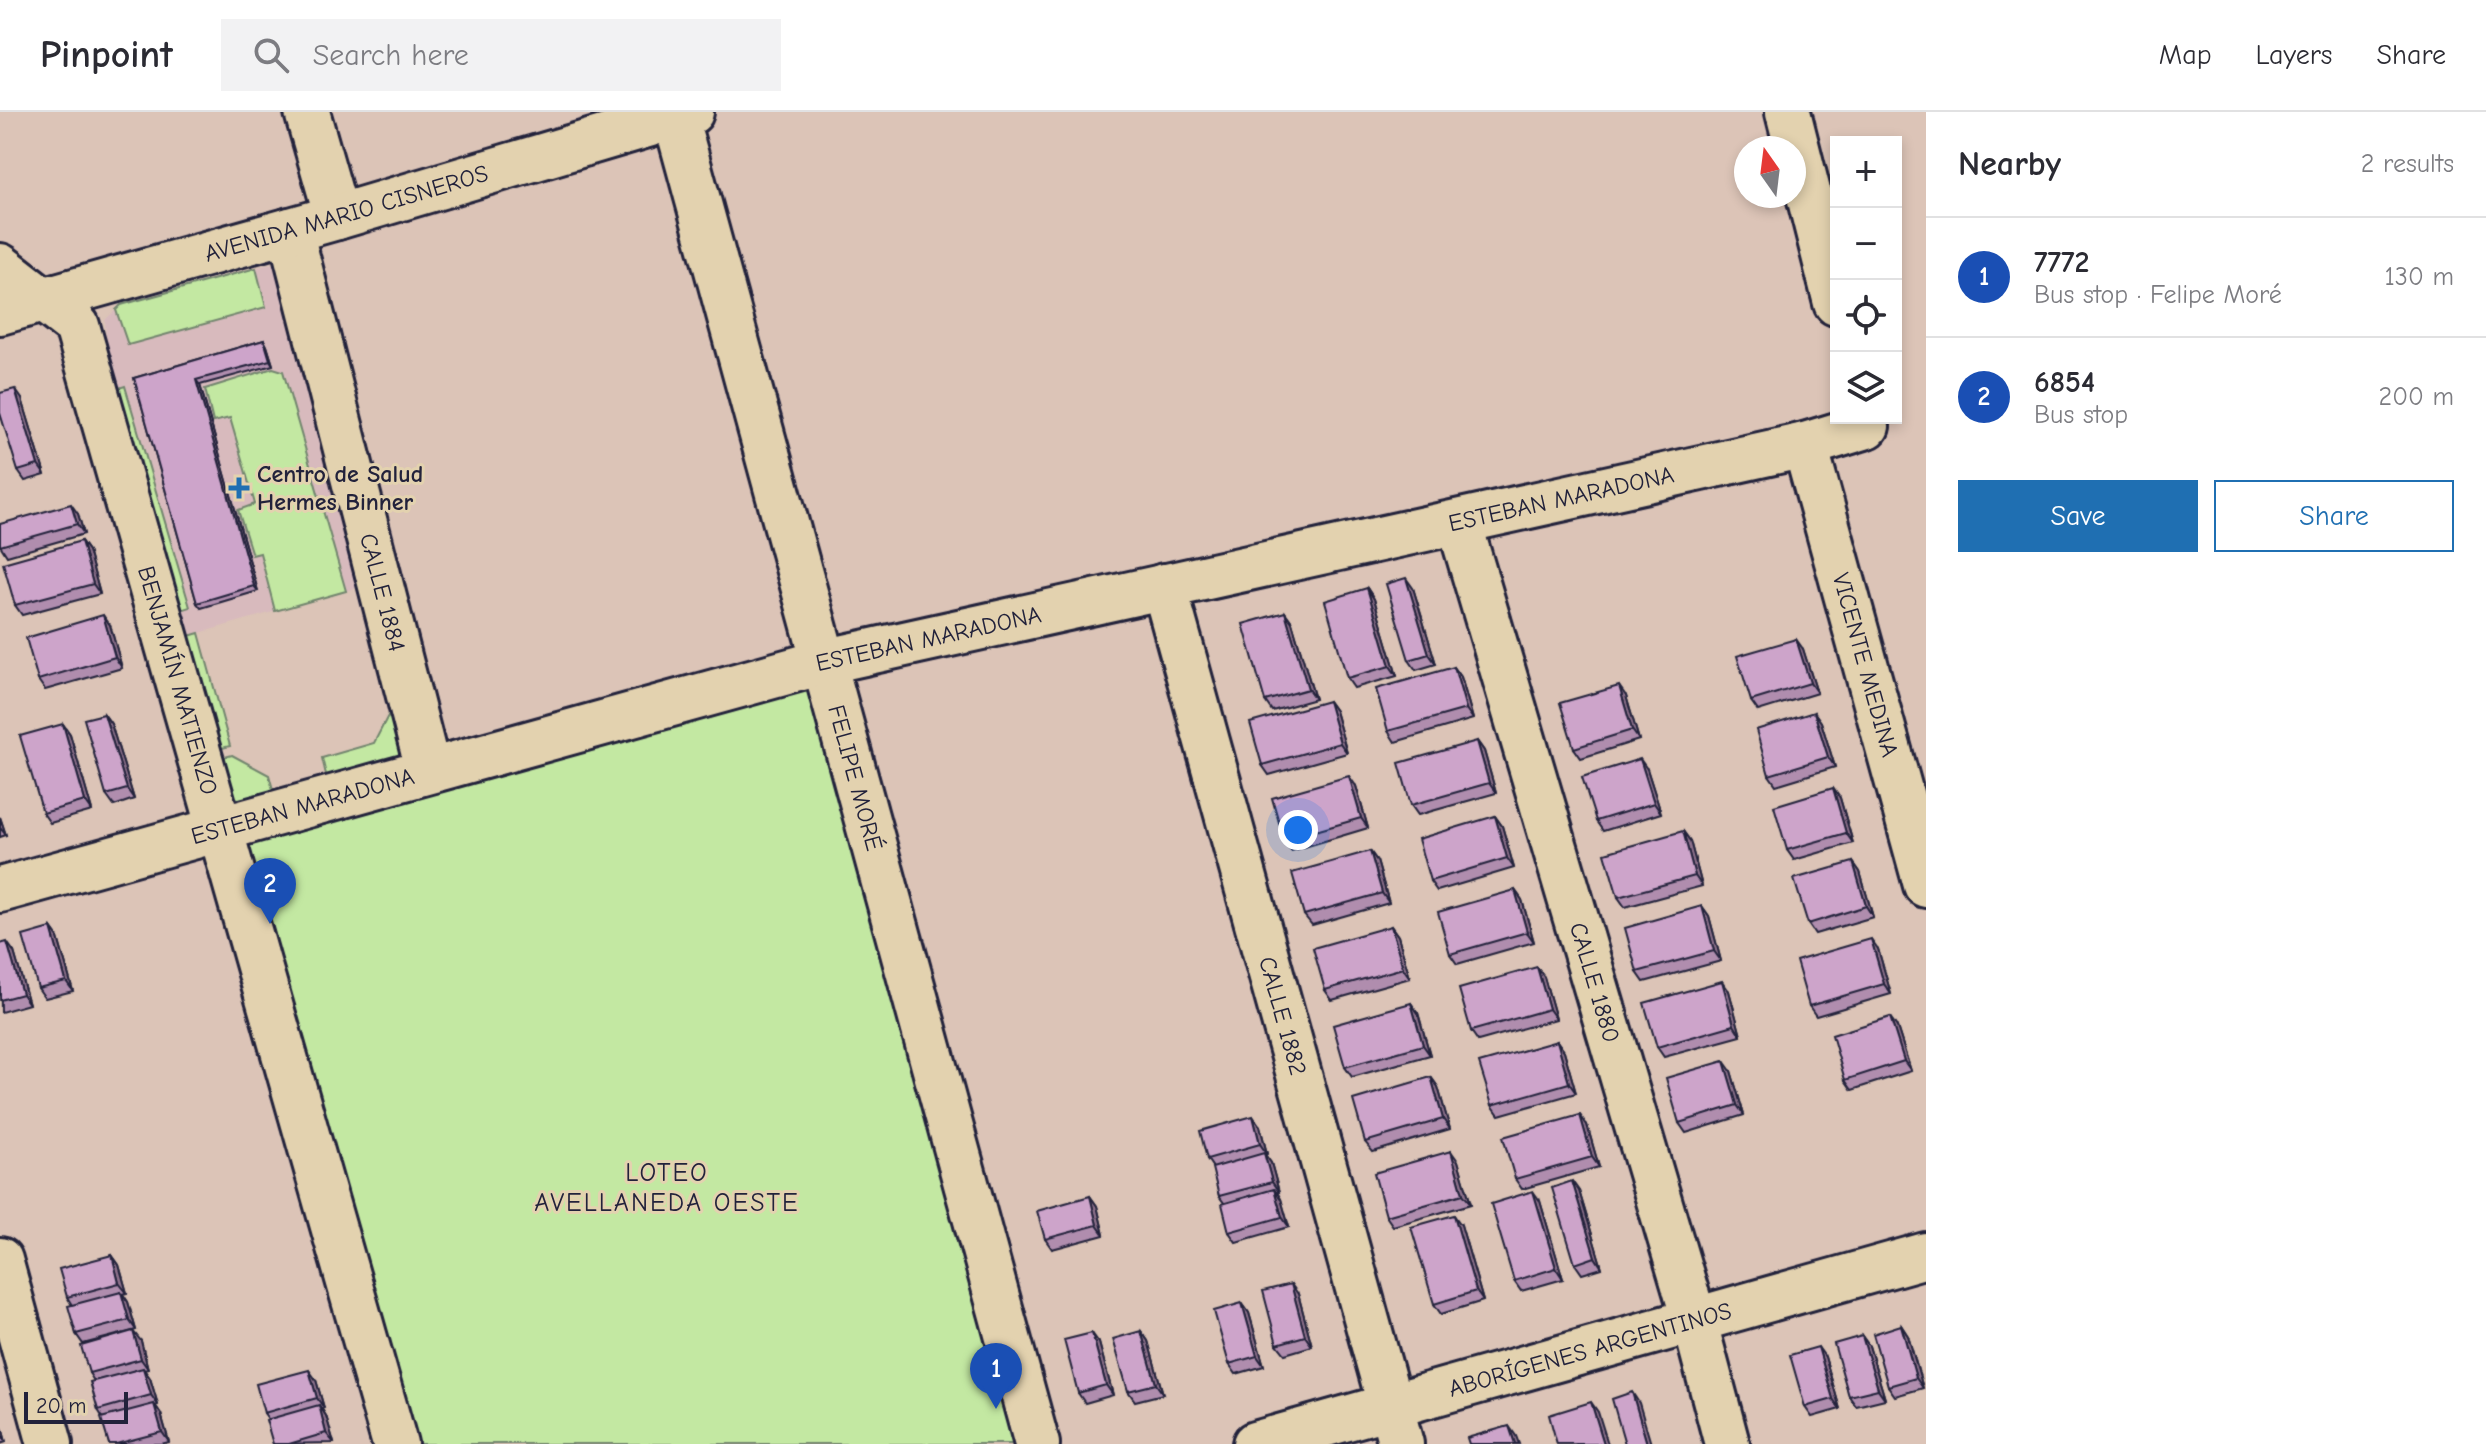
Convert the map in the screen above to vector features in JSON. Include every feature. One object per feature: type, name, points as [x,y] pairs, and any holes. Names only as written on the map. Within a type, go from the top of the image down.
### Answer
[{"type":"street","points":[[307,112],[337,217]]},
{"type":"street","points":[[1788,112],[1830,280]]},
{"type":"street","name":"AVENIDA MARIO CISNEROS","points":[[0,312],[337,217],[680,114]]},
{"type":"street","name":"FELIPE MORÉ","points":[[680,114],[823,662],[1037,1444]]},
{"type":"street","name":"CALLE 1884","points":[[290,230],[428,770]]},
{"type":"street","name":"BENJAMÍN MATIENZO","points":[[0,266],[77,326],[395,1444]]},
{"type":"street","name":"ESTEBAN MARADONA","points":[[0,890],[823,662],[1805,445],[1861,424]]},
{"type":"street","name":"VICENTE MEDINA","points":[[1805,445],[1926,885]]},
{"type":"street","name":"CALLE 1880","points":[[1459,522],[1694,1319],[1727,1444]]},
{"type":"street","name":"CALLE 1882","points":[[1164,586],[1396,1425]]},
{"type":"street","name":"ABORÍGENES ARGENTINOS","points":[[1255,1444],[1396,1425],[1694,1319],[1926,1255]]},
{"type":"street","points":[[0,1260],[50,1444]]},
{"type":"shaded area","name":"Centro de Salud Hermes Binner","points":[[273,263],[283,269],[363,586],[182,638],[107,351],[105,320],[121,305]]},
{"type":"green space","points":[[256,268],[266,307],[128,345],[116,310],[121,305]]},
{"type":"green space","points":[[273,368],[283,371],[346,591],[275,611],[260,553],[252,555],[238,510],[255,504],[230,418],[213,422],[205,389]]},
{"type":"green space","points":[[125,386],[190,607],[175,612],[110,391]]},
{"type":"green space","points":[[199,633],[230,746],[214,750],[182,638]]},
{"type":"green space","points":[[823,662],[1037,1444],[395,1444],[222,828]]},
{"type":"green space","points":[[391,710],[403,751],[393,765],[328,783],[322,758],[374,743]]},
{"type":"green space","points":[[232,755],[269,775],[275,797],[250,801],[234,797],[214,760]]},
{"type":"building","points":[[264,340],[270,360],[196,380],[254,586],[197,603],[134,378]]},
{"type":"building","points":[[15,389],[38,465],[18,471],[0,413],[0,393]]},
{"type":"building","points":[[71,504],[77,524],[0,546],[0,524]]},
{"type":"building","points":[[81,541],[93,584],[15,605],[3,563]]},
{"type":"building","points":[[1406,578],[1429,654],[1409,660],[1386,584]]},
{"type":"building","points":[[1367,588],[1390,666],[1347,678],[1325,601]]},
{"type":"building","points":[[1285,612],[1308,689],[1265,701],[1243,624]]},
{"type":"building","points":[[103,615],[115,657],[38,680],[26,638]]},
{"type":"building","points":[[1796,639],[1810,683],[1751,701],[1737,656]]},
{"type":"building","points":[[1454,667],[1466,709],[1388,731],[1376,689]]},
{"type":"building","points":[[1619,686],[1632,730],[1574,748],[1560,703]]},
{"type":"building","points":[[1328,701],[1340,743],[1262,765],[1250,723]]},
{"type":"building","points":[[1814,712],[1828,757],[1769,775],[1756,730]]},
{"type":"building","points":[[104,714],[127,789],[106,795],[84,719]]},
{"type":"building","points":[[63,724],[85,801],[43,813],[20,736]]},
{"type":"building","points":[[1477,741],[1489,783],[1411,805],[1399,763]]},
{"type":"building","points":[[1640,759],[1654,803],[1596,821],[1582,777]]},
{"type":"building","points":[[1349,776],[1361,818],[1284,840],[1272,798]]},
{"type":"building","points":[[1833,788],[1846,833],[1787,850],[1774,806]]},
{"type":"building","points":[[1495,816],[1507,858],[1430,881],[1418,839]]},
{"type":"building","points":[[1683,831],[1695,876],[1618,897],[1605,853]]},
{"type":"building","points":[[1370,851],[1382,893],[1304,915],[1292,873]]},
{"type":"building","points":[[1853,862],[1866,906],[1808,924],[1794,879]]},
{"type":"building","points":[[1515,890],[1527,932],[1450,954],[1438,912]]},
{"type":"building","points":[[1702,906],[1714,951],[1637,972],[1625,928]]},
{"type":"building","points":[[1391,926],[1403,968],[1325,990],[1313,948]]},
{"type":"building","points":[[51,928],[66,981],[38,988],[23,936]]},
{"type":"building","points":[[1871,939],[1884,984],[1809,1006],[1796,961]]},
{"type":"building","points":[[7,942],[22,994],[0,1000],[0,944]]},
{"type":"building","points":[[1537,967],[1549,1009],[1471,1031],[1459,989]]},
{"type":"building","points":[[1722,981],[1734,1025],[1657,1047],[1644,1003]]},
{"type":"building","points":[[1411,1003],[1423,1045],[1345,1067],[1333,1025]]},
{"type":"building","points":[[1890,1017],[1904,1061],[1845,1080],[1832,1035]]},
{"type":"building","points":[[1557,1041],[1569,1083],[1492,1105],[1479,1063]]},
{"type":"building","points":[[1724,1061],[1737,1105],[1679,1123],[1666,1078]]},
{"type":"building","points":[[1431,1077],[1443,1119],[1365,1142],[1353,1100]]},
{"type":"building","points":[[1580,1115],[1592,1157],[1515,1179],[1503,1137]]},
{"type":"building","points":[[1253,1116],[1260,1144],[1207,1159],[1200,1131]]},
{"type":"building","points":[[1451,1151],[1463,1194],[1386,1216],[1374,1173]]},
{"type":"building","points":[[1264,1153],[1272,1182],[1219,1196],[1212,1168]]},
{"type":"building","points":[[1572,1181],[1595,1257],[1575,1264],[1552,1188]]},
{"type":"building","points":[[1274,1189],[1282,1217],[1229,1232],[1222,1204]]},
{"type":"building","points":[[1533,1191],[1556,1268],[1514,1281],[1491,1204]]},
{"type":"building","points":[[1090,1196],[1097,1225],[1045,1239],[1037,1211]]},
{"type":"building","points":[[1454,1215],[1476,1291],[1434,1304],[1411,1227]]},
{"type":"building","points":[[112,1255],[119,1283],[67,1297],[59,1269]]},
{"type":"building","points":[[1291,1284],[1305,1336],[1277,1344],[1263,1291]]},
{"type":"building","points":[[121,1292],[129,1320],[76,1334],[68,1306]]},
{"type":"building","points":[[1242,1303],[1257,1356],[1229,1364],[1214,1311]]},
{"type":"building","points":[[1901,1325],[1916,1378],[1888,1386],[1873,1334]]},
{"type":"building","points":[[133,1331],[141,1359],[89,1373],[81,1346]]},
{"type":"building","points":[[1141,1331],[1156,1384],[1128,1391],[1113,1339]]},
{"type":"building","points":[[1092,1333],[1106,1385],[1078,1393],[1064,1340]]},
{"type":"building","points":[[1862,1336],[1878,1389],[1849,1396],[1834,1344]]},
{"type":"building","points":[[1818,1347],[1833,1399],[1805,1407],[1790,1355]]},
{"type":"building","points":[[143,1368],[151,1395],[98,1410],[90,1382]]},
{"type":"building","points":[[309,1370],[317,1398],[264,1413],[256,1384]]},
{"type":"building","points":[[1632,1392],[1647,1444],[1625,1444],[1612,1399]]},
{"type":"building","points":[[1591,1402],[1604,1444],[1557,1444],[1549,1415]]},
{"type":"building","points":[[154,1404],[162,1432],[109,1444],[101,1418]]},
{"type":"building","points":[[319,1405],[326,1433],[289,1444],[273,1444],[266,1420]]},
{"type":"building","points":[[1509,1426],[1515,1444],[1469,1444],[1467,1438]]},
{"type":"place","name":"Centro de Salud Hermes Binner","points":[[239,488]]},
{"type":"place","name":"6854","points":[[270,924]]},
{"type":"place","name":"7772","points":[[996,1409]]},
{"type":"district","name":"LOTEO AVELLANEDA OESTE","points":[[667,1187]]}]
